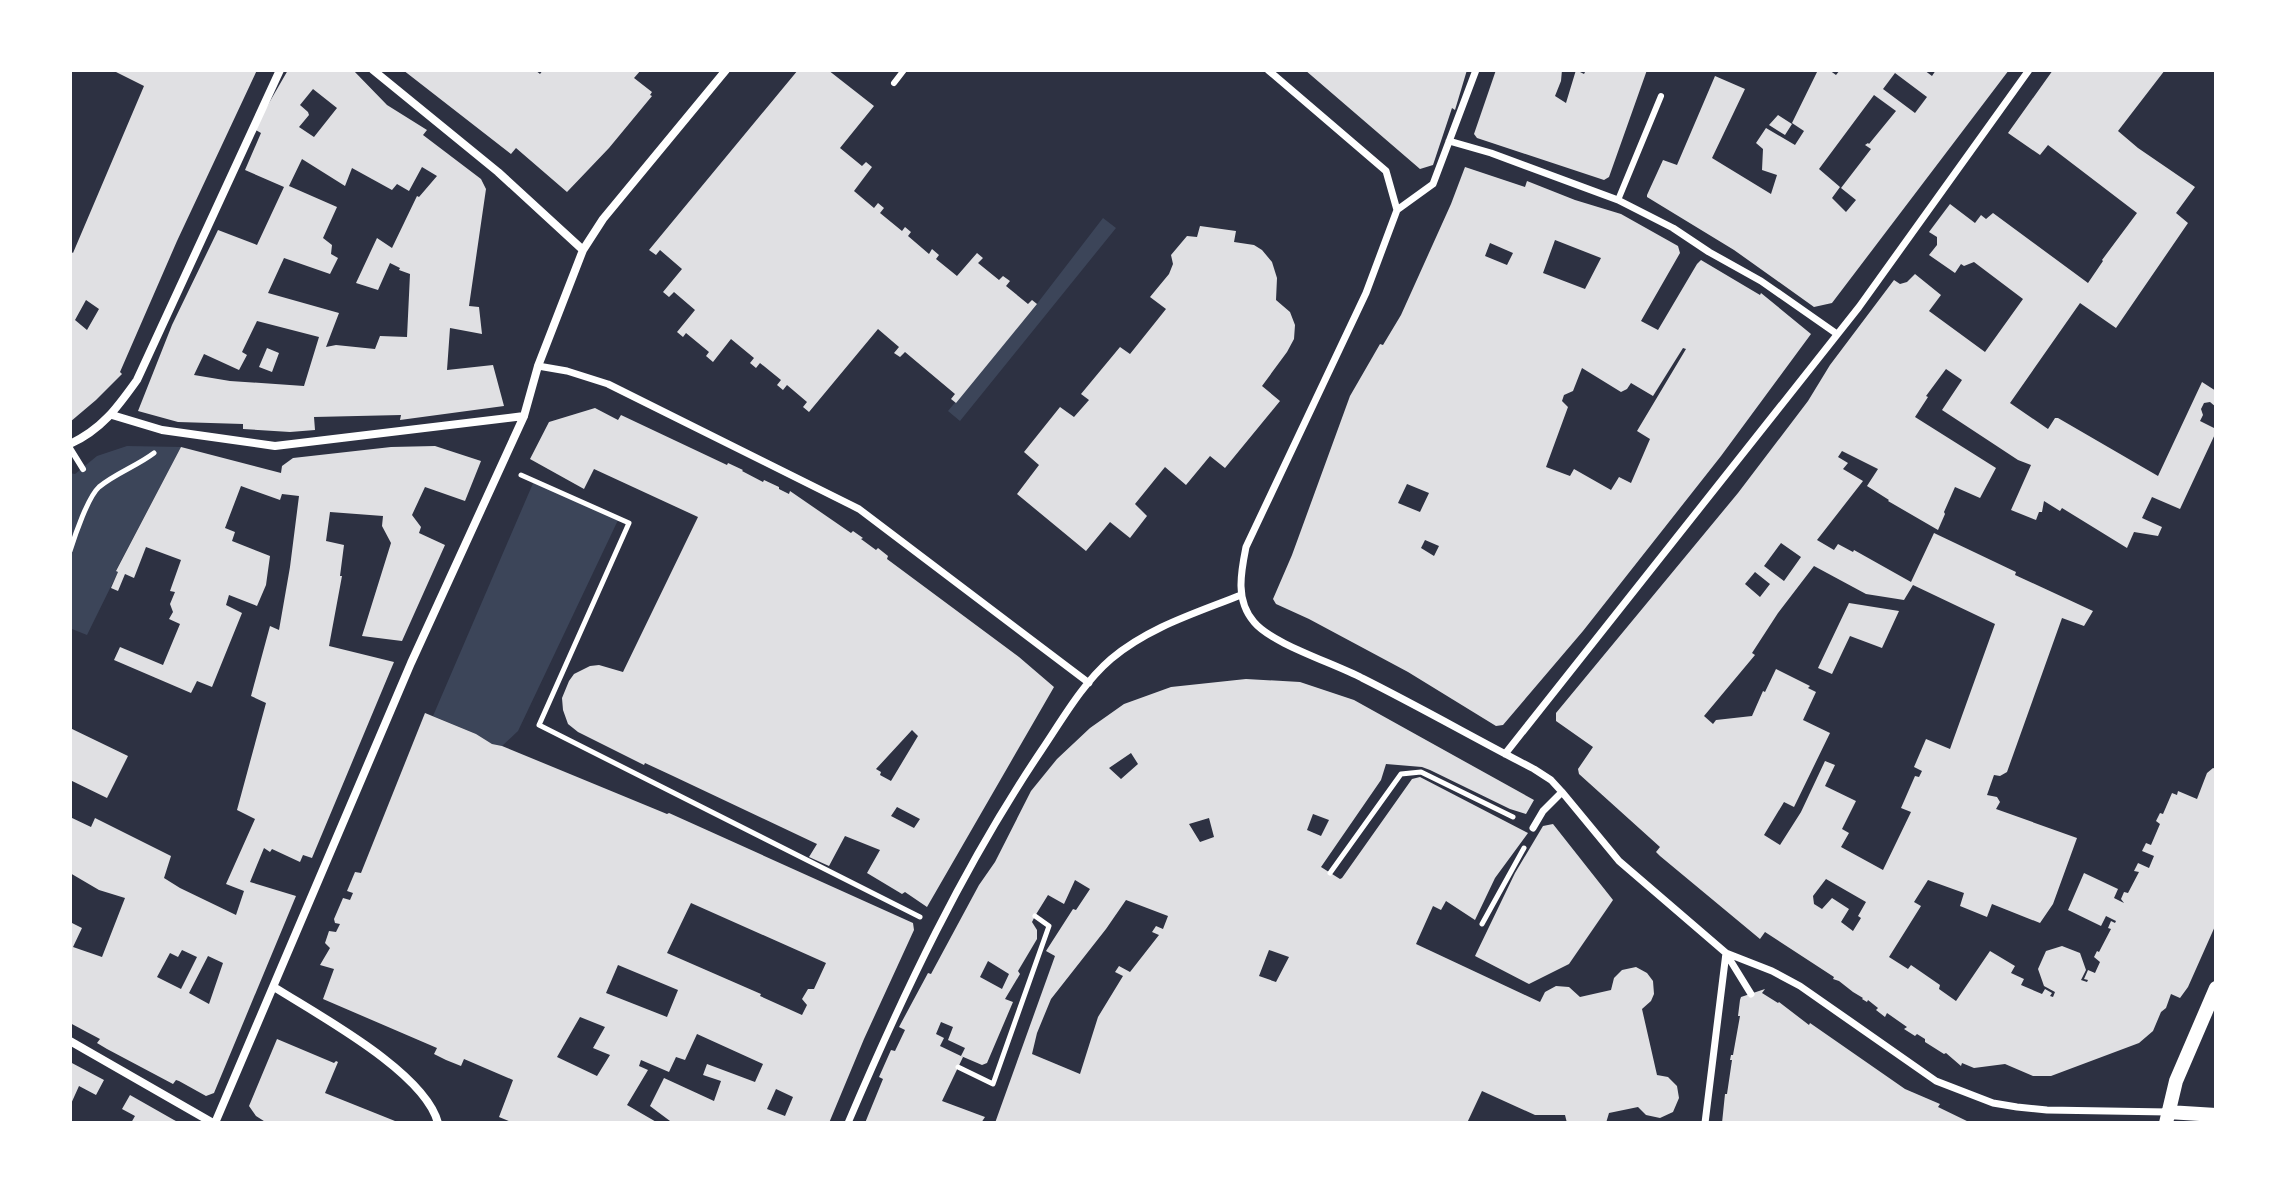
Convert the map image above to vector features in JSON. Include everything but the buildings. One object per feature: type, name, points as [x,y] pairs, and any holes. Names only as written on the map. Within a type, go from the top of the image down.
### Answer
[{"type":"street","points":[[70,446],[112,415],[137,380],[280,70]]},
{"type":"street","points":[[373,70],[498,172],[583,250]]},
{"type":"street","points":[[70,1041],[214,1123],[411,663],[524,416],[538,366],[583,250],[603,219],[726,70]]},
{"type":"street","points":[[1268,70],[1386,171],[1397,210]]},
{"type":"street","points":[[1476,70],[1433,184],[1397,210],[1366,293],[1246,547],[1241,595],[1254,623],[1281,642],[1361,677],[1551,780],[1619,861],[1726,953],[1751,994]]},
{"type":"street","points":[[1505,754],[1859,307],[2029,70]]},
{"type":"street","points":[[1449,141],[1491,153],[1618,200],[1673,228],[1761,281],[1837,334]]},
{"type":"street","points":[[538,366],[608,384],[859,509],[1089,683]]},
{"type":"street","points":[[112,415],[162,430],[275,446],[524,416]]},
{"type":"street","points":[[848,1123],[937,927],[1019,784],[1089,683],[1110,661],[1160,627],[1241,595]]},
{"type":"street","points":[[1533,828],[1543,811],[1562,792]]},
{"type":"street","points":[[1726,953],[1800,986],[1936,1081],[1993,1103],[2047,1110],[2167,1117],[2216,1115]]},
{"type":"street","points":[[1705,1123],[1726,953]]},
{"type":"street","points":[[274,987],[370,1048],[417,1088],[434,1109],[438,1123]]},
{"type":"street","points":[[2167,1117],[2176,1081],[2216,988]]},
{"type":"lane","points":[[894,83],[904,70]]},
{"type":"lane","points":[[1618,200],[1661,96]]},
{"type":"lane","points":[[70,446],[83,469]]},
{"type":"path","points":[[70,551],[96,489],[185,433]]},
{"type":"path","points":[[502,466],[629,523],[539,725],[937,927]]},
{"type":"path","points":[[1330,873],[1401,774],[1421,772],[1521,822]]},
{"type":"path","points":[[1482,924],[1533,834],[1533,828]]},
{"type":"path","points":[[958,1067],[993,1084],[1049,926],[1035,916]]},
{"type":"shaded area","points":[[1103,218],[1116,228],[960,421],[948,411],[1033,309]]},
{"type":"shaded area","points":[[127,446],[181,447],[116,570],[118,572],[87,635],[72,629],[70,633],[70,473],[75,474],[97,456]]},
{"type":"shaded area","points":[[534,481],[619,518],[518,731],[502,746],[433,716]]}]
